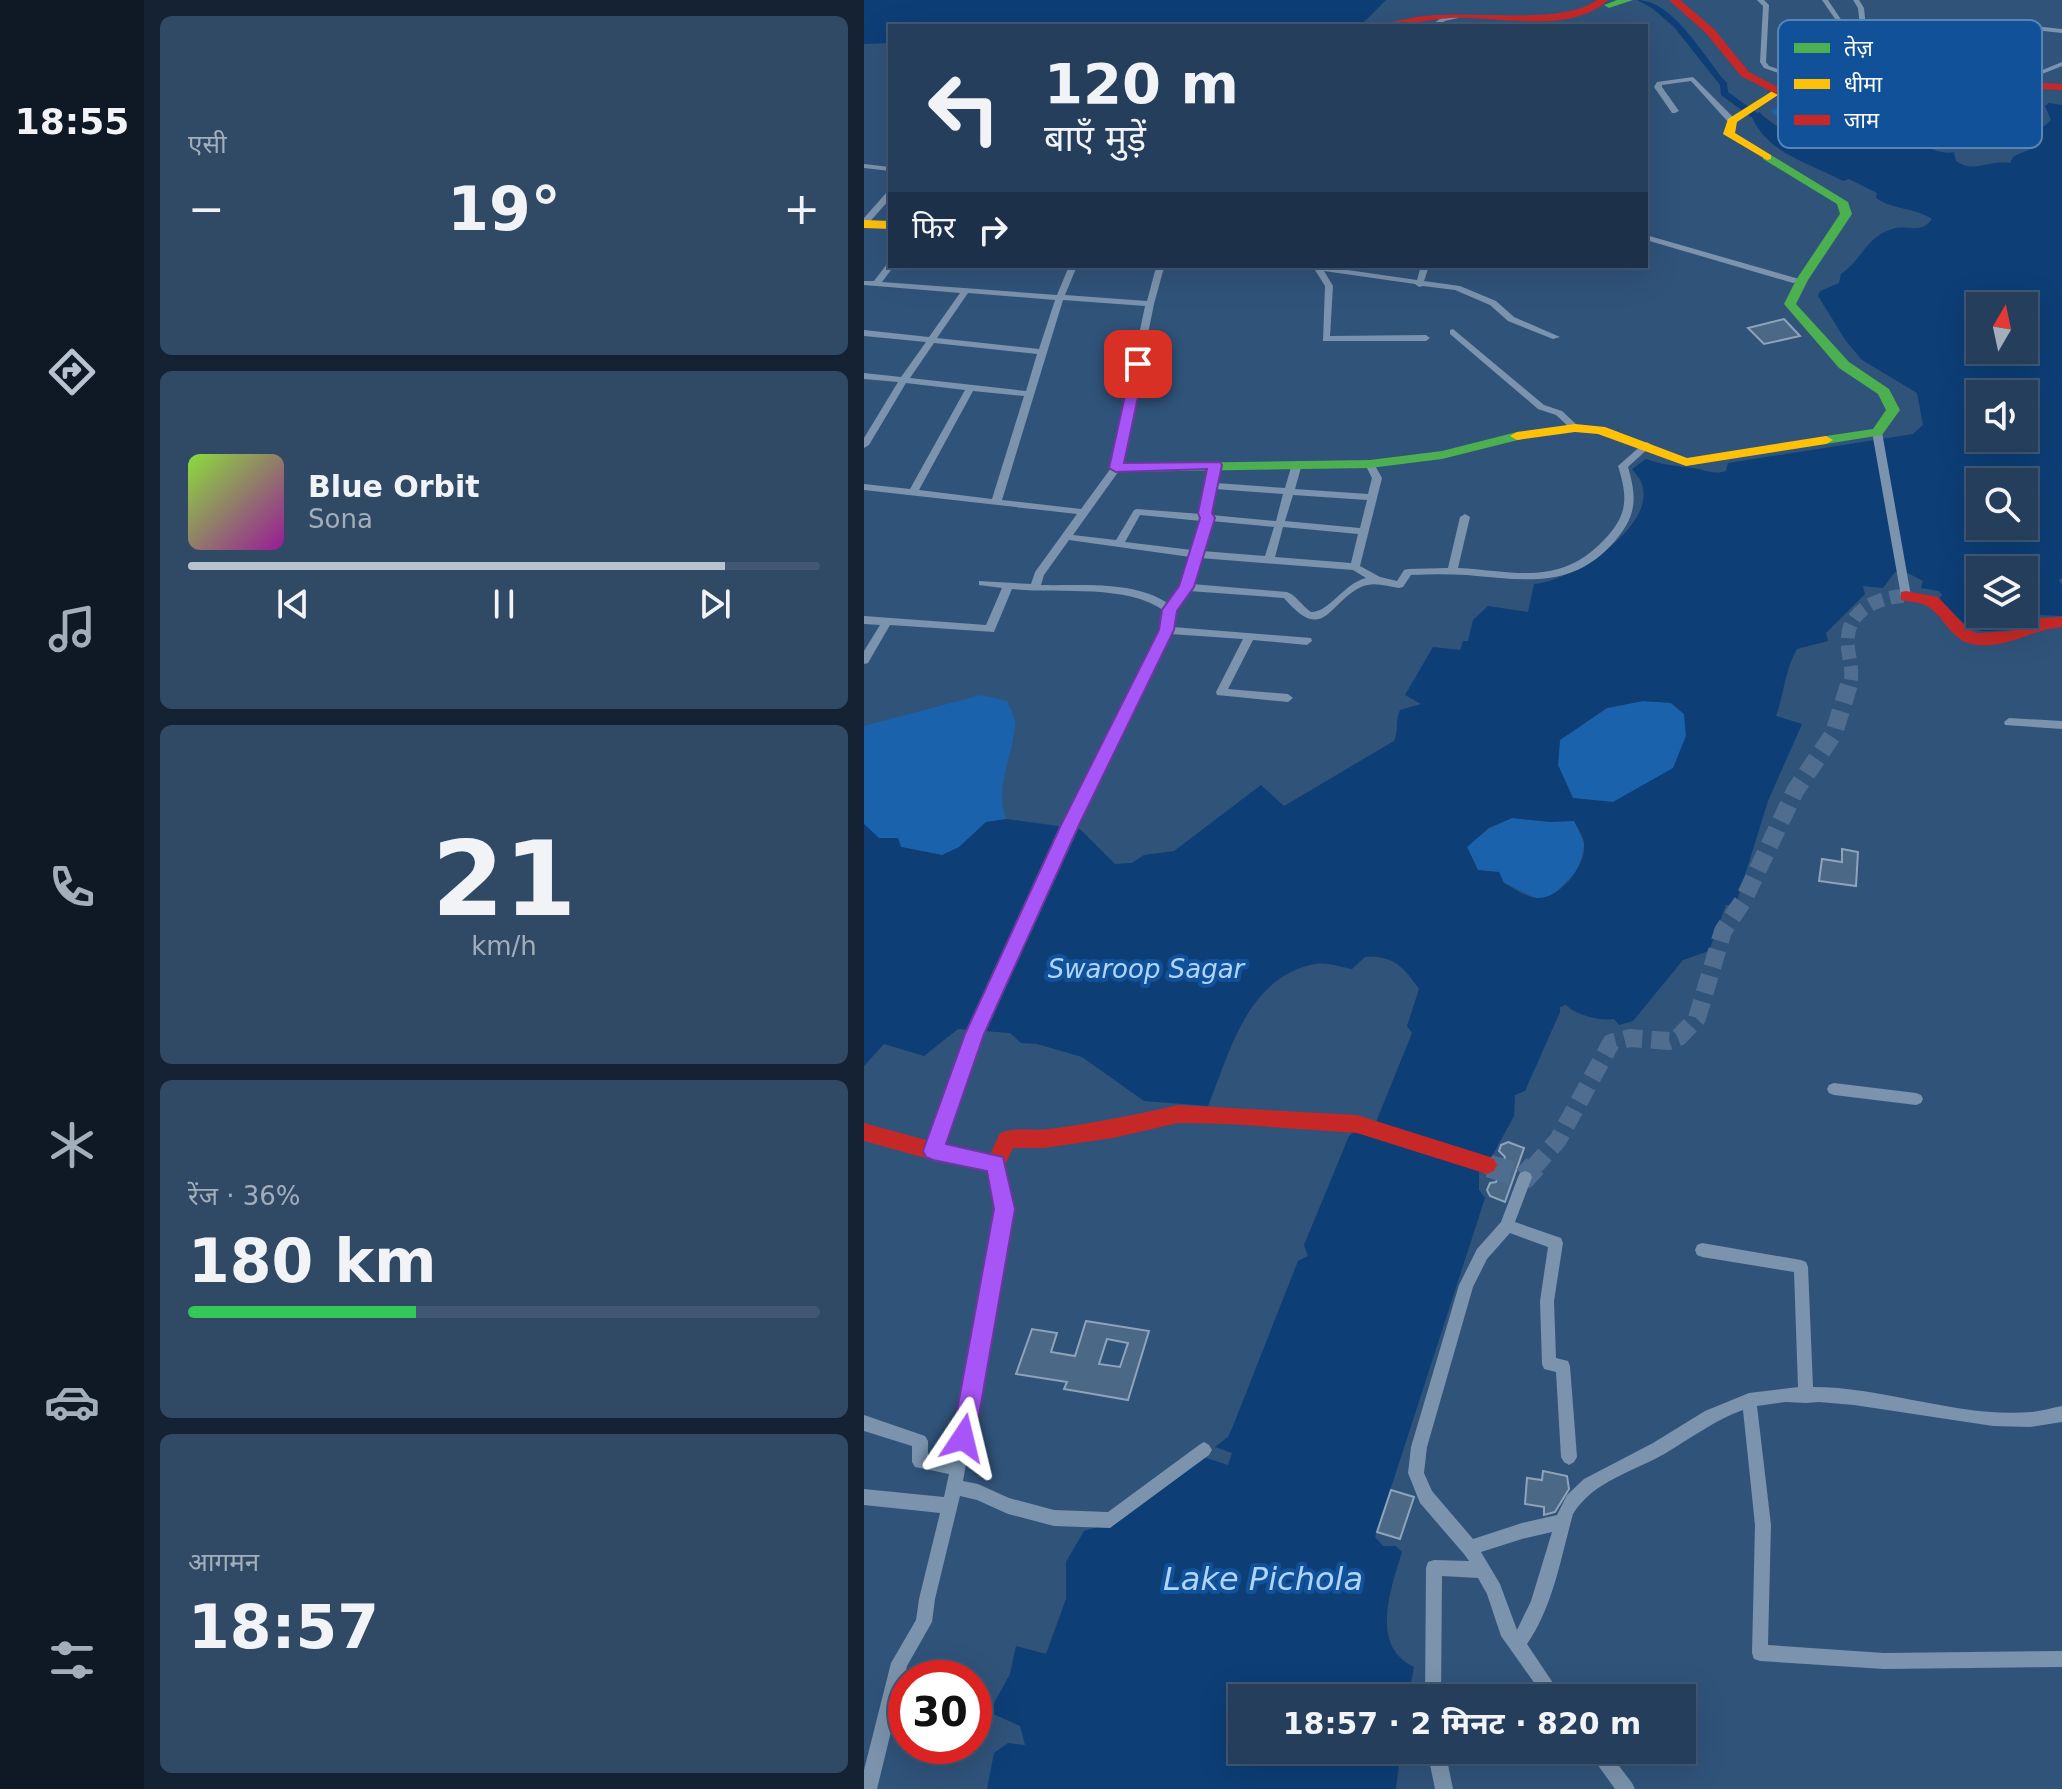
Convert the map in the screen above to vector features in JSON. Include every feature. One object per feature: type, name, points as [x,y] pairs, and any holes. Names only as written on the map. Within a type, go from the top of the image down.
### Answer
[{"type":"main road","points":[[1399,24],[1450,15],[1533,18],[1628,0]]},
{"type":"main road","points":[[1672,2],[1700,20],[1730,61],[1778,94]]},
{"type":"main road","points":[[2042,86],[2062,87]]},
{"type":"main road","points":[[1116,468],[1370,464],[1442,455],[1507,437],[1575,428],[1600,430],[1686,462],[1877,432],[1893,410],[1884,392],[1844,365],[1790,304],[1796,281],[1842,227],[1846,214],[1842,202],[1729,134],[1735,119],[1774,93]]},
{"type":"main road","points":[[864,224],[888,225]]},
{"type":"main road","points":[[864,230],[888,231]]},
{"type":"main road","points":[[1904,587],[1933,601],[1962,633],[1974,639],[2012,636],[2027,632],[2040,623],[2062,622]]},
{"type":"main road","points":[[996,1163],[1007,1139],[1044,1139],[1113,1129],[1178,1114],[1350,1123],[1487,1165]]},
{"type":"main road","points":[[864,1132],[933,1151]]},
{"type":"street","points":[[1760,0],[1766,5],[1763,62],[1778,72]]},
{"type":"street","points":[[1825,0],[1839,20]]},
{"type":"street","points":[[1856,0],[1862,20]]},
{"type":"street","points":[[1436,24],[1443,19],[1472,15]]},
{"type":"street","points":[[2042,29],[2062,31]]},
{"type":"street","points":[[2042,73],[2062,64]]},
{"type":"street","points":[[1675,111],[1658,87],[1659,83],[1693,79],[1735,119]]},
{"type":"street","points":[[864,166],[888,169]]},
{"type":"street","points":[[864,224],[888,196]]},
{"type":"street","points":[[1648,238],[1796,281]]},
{"type":"street","points":[[877,283],[888,268]]},
{"type":"street","points":[[996,502],[1059,299],[1072,268]]},
{"type":"street","points":[[1035,588],[1039,574],[1116,468],[1150,304],[1161,268]]},
{"type":"street","points":[[1313,268],[1353,270],[1419,285],[1457,288],[1493,303],[1511,319],[1556,337]]},
{"type":"street","points":[[1419,285],[1424,268]]},
{"type":"street","points":[[1318,269],[1329,286],[1326,339],[1426,338]]},
{"type":"street","points":[[864,283],[1150,304]]},
{"type":"street","points":[[864,445],[965,291]]},
{"type":"street","points":[[1453,332],[1541,407],[1559,413],[1575,428]]},
{"type":"street","points":[[864,333],[1042,352]]},
{"type":"street","points":[[866,380],[904,380],[1029,394]]},
{"type":"street","points":[[913,492],[971,387]]},
{"type":"street","points":[[1877,432],[1904,587]]},
{"type":"street","points":[[1067,537],[1195,554],[1355,567],[1377,580],[1399,585],[1408,572],[1452,571],[1541,578],[1566,573],[1587,563],[1622,526],[1632,497],[1623,466],[1647,445]]},
{"type":"street","points":[[1269,560],[1297,464]]},
{"type":"street","points":[[1355,567],[1377,478],[1370,464]]},
{"type":"street","points":[[868,1789],[869,1766],[899,1663],[924,1622],[958,1467],[1005,1209],[996,1163],[933,1151],[974,1034],[1070,825],[1167,630],[1170,610],[1186,587],[1207,518],[1205,513],[1215,465]]},
{"type":"street","points":[[1211,486],[1371,497]]},
{"type":"street","points":[[864,487],[1083,512]]},
{"type":"street","points":[[1119,544],[1137,512],[1362,531]]},
{"type":"street","points":[[1452,571],[1465,517]]},
{"type":"street","points":[[1186,587],[1287,595],[1298,611],[1314,616],[1330,611],[1358,584],[1377,580]]},
{"type":"street","points":[[983,583],[1133,593],[1159,599],[1170,610]]},
{"type":"street","points":[[864,620],[990,629],[1008,585]]},
{"type":"street","points":[[864,660],[886,623]]},
{"type":"street","points":[[1167,630],[1307,641]]},
{"type":"street","points":[[1249,637],[1221,692],[1288,698]]},
{"type":"street","points":[[2009,722],[2062,725]]},
{"type":"street","points":[[1834,1089],[1916,1099]]},
{"type":"street","points":[[1525,1177],[1507,1226],[1476,1263],[1466,1285],[1416,1462],[1416,1473],[1426,1497],[1470,1548],[1494,1590],[1503,1621],[1545,1684]]},
{"type":"street","points":[[1507,1226],[1556,1243],[1547,1301],[1549,1364],[1563,1366],[1569,1457]]},
{"type":"street","points":[[1702,1250],[1801,1267],[1806,1396]]},
{"type":"street","points":[[1517,1643],[1539,1603],[1565,1516],[1575,1497],[1592,1484],[1652,1453],[1698,1424],[1749,1400],[1806,1396],[1855,1398],[2027,1420],[2062,1414]]},
{"type":"street","points":[[1749,1400],[1763,1525],[1760,1653],[1884,1661],[2062,1659]]},
{"type":"street","points":[[864,1423],[920,1441],[920,1462],[958,1467]]},
{"type":"street","points":[[954,1487],[1054,1518],[1110,1520],[1204,1450]]},
{"type":"street","points":[[864,1497],[950,1506]]},
{"type":"street","points":[[1470,1548],[1565,1516]]},
{"type":"street","points":[[1433,1684],[1434,1568],[1481,1570]]},
{"type":"street","points":[[1439,1764],[1444,1789]]},
{"type":"street","points":[[1607,1764],[1626,1789]]},
{"type":"shaded area","points":[[981,695],[1007,701],[1015,719],[1003,783],[1006,819],[986,822],[959,848],[942,855],[901,847],[898,838],[879,838],[864,824],[864,726]]},
{"type":"shaded area","points":[[1643,701],[1671,703],[1684,714],[1686,736],[1673,769],[1613,802],[1573,798],[1558,765],[1560,740],[1607,708]]},
{"type":"shaded area","points":[[1512,818],[1550,822],[1574,820],[1584,844],[1581,859],[1575,873],[1552,896],[1536,898],[1478,870],[1467,846],[1489,828]]},
{"type":"water","points":[[864,0],[1386,0],[1362,24],[888,24],[888,43],[864,44]]},
{"type":"water","name":"Swaroop Sagar","points":[[2049,103],[2062,105],[2062,578],[2059,580],[2062,585],[2062,616],[2038,615],[2038,556],[1966,556],[1966,625],[1939,599],[1942,595],[1939,591],[1921,588],[1923,581],[1908,573],[1895,572],[1883,588],[1863,586],[1865,594],[1826,633],[1828,641],[1797,649],[1793,657],[1776,716],[1802,724],[1768,801],[1736,904],[1726,905],[1709,951],[1683,960],[1633,1021],[1619,1025],[1614,1019],[1595,1018],[1566,1005],[1560,1007],[1525,1091],[1515,1095],[1514,1116],[1490,1160],[1376,1122],[1412,1033],[1407,1026],[1419,989],[1403,969],[1383,958],[1365,957],[1352,969],[1315,964],[1292,972],[1273,984],[1257,1000],[1244,1020],[1208,1106],[1144,1101],[1082,1057],[1037,1044],[1021,1043],[1010,1033],[958,1029],[924,1056],[884,1044],[864,1066],[864,824],[879,838],[898,838],[901,847],[942,855],[959,847],[986,822],[1006,819],[1080,829],[1115,864],[1132,863],[1144,855],[1174,851],[1261,785],[1284,806],[1394,741],[1400,710],[1421,704],[1405,695],[1433,647],[1460,650],[1463,641],[1468,641],[1473,620],[1488,606],[1528,612],[1534,584],[1567,574],[1587,563],[1623,535],[1636,518],[1643,501],[1642,485],[1632,469],[1646,459],[1710,472],[1726,471],[1728,463],[1913,434],[1923,425],[1917,393],[1862,360],[1846,341],[1818,296],[1820,291],[1839,283],[1841,274],[1883,233],[1898,228],[1923,227],[1932,219],[1883,202],[1876,198],[1877,193],[1849,179],[1843,181],[1791,156],[1779,149],[1768,140],[1752,117],[1759,112],[1778,127],[1778,148],[1928,148],[1954,152],[1956,161],[1969,166],[2010,163],[2014,156],[2033,148],[2042,148],[2042,128],[2051,120],[2045,106]],"holes":[[[1643,701],[1671,703],[1684,714],[1686,736],[1673,768],[1613,802],[1573,798],[1558,765],[1560,740],[1607,708]],[[1512,818],[1574,821],[1582,835],[1584,852],[1576,871],[1563,887],[1546,897],[1525,895],[1504,883],[1499,872],[1478,870],[1467,847],[1489,828]]]},
{"type":"water","name":"Swaroop Sagar","points":[[1972,628],[2020,629],[1982,631]]},
{"type":"water","name":"Lake Pichola","points":[[1355,1130],[1479,1171],[1479,1190],[1485,1198],[1375,1537],[1383,1546],[1396,1546],[1402,1552],[1389,1599],[1388,1631],[1400,1658],[1414,1667],[1411,1684],[1228,1684],[1228,1764],[1399,1764],[1396,1789],[987,1789],[994,1753],[1008,1743],[1025,1745],[1020,1726],[992,1713],[992,1707],[1010,1674],[1016,1646],[1046,1654],[1066,1599],[1066,1562],[1084,1531],[1112,1523],[1203,1457],[1228,1465],[1232,1453],[1215,1447],[1228,1437],[1298,1261],[1308,1256],[1304,1245],[1349,1136]]},
{"type":"building","points":[[1784,319],[1800,336],[1764,344],[1748,328]]},
{"type":"building","points":[[1842,849],[1858,852],[1856,886],[1819,881],[1822,859],[1842,862]]},
{"type":"building","points":[[1508,1142],[1524,1148],[1505,1202],[1490,1196],[1487,1190],[1490,1183],[1496,1182],[1505,1157],[1499,1151],[1501,1145]]},
{"type":"building","points":[[1086,1321],[1149,1331],[1128,1400],[1064,1389],[1067,1382],[1016,1374],[1032,1329],[1057,1333],[1051,1352],[1075,1356]],"holes":[[[1107,1339],[1128,1343],[1120,1367],[1099,1364]]]},
{"type":"building","points":[[1543,1471],[1567,1476],[1569,1489],[1555,1512],[1544,1515],[1544,1507],[1525,1504],[1527,1478],[1542,1480]]},
{"type":"building","points":[[1391,1490],[1414,1497],[1400,1539],[1377,1532]]},
{"type":"waterway","points":[[1641,0],[1654,6],[1677,25],[1724,85],[1724,93],[1754,115]]},
{"type":"tunnel","points":[[1851,678],[1848,642],[1850,626],[1855,618],[1878,601],[1906,596]]},
{"type":"tunnel","points":[[1533,1168],[1558,1140],[1611,1043],[1630,1038],[1669,1041],[1679,1037],[1697,1018],[1723,931],[1743,901],[1795,791],[1834,733],[1851,678]]},
{"type":"tunnel","points":[[1487,1165],[1493,1167]]},
{"type":"tunnel","points":[[1493,1167],[1525,1177],[1535,1166]]},
{"type":"traffic: fast","points":[[1609,5],[1628,0]]},
{"type":"traffic: fast","points":[[1767,157],[1842,202],[1846,214],[1795,291],[1790,304],[1844,365],[1884,392],[1893,410],[1877,432],[1826,440]]},
{"type":"traffic: fast","points":[[1116,468],[1370,464],[1442,455],[1517,436]]},
{"type":"traffic: slow","points":[[1767,157],[1729,134],[1732,121],[1774,93]]},
{"type":"traffic: slow","points":[[864,224],[888,225]]},
{"type":"traffic: slow","points":[[1517,436],[1575,428],[1600,430],[1686,462],[1826,440]]},
{"type":"traffic: jam","points":[[1398,24],[1450,15],[1553,17],[1591,9],[1603,0]]},
{"type":"traffic: jam","points":[[1674,0],[1710,31],[1745,74],[1778,92]]},
{"type":"traffic: jam","points":[[2042,86],[2062,87]]},
{"type":"traffic: jam","points":[[1906,596],[1933,601],[1962,633],[1974,639],[2012,636],[2027,632],[2040,623],[2062,622]]},
{"type":"traffic: jam","points":[[996,1163],[1007,1139],[1044,1139],[1113,1129],[1178,1114],[1357,1124],[1487,1165]]},
{"type":"traffic: jam","points":[[864,1132],[933,1151]]},
{"type":"route","points":[[963,1438],[1005,1209],[996,1163],[933,1151],[974,1034],[1070,825],[1167,630],[1170,610],[1186,587],[1207,518],[1205,513],[1215,465],[1116,468],[1138,364]]}]
